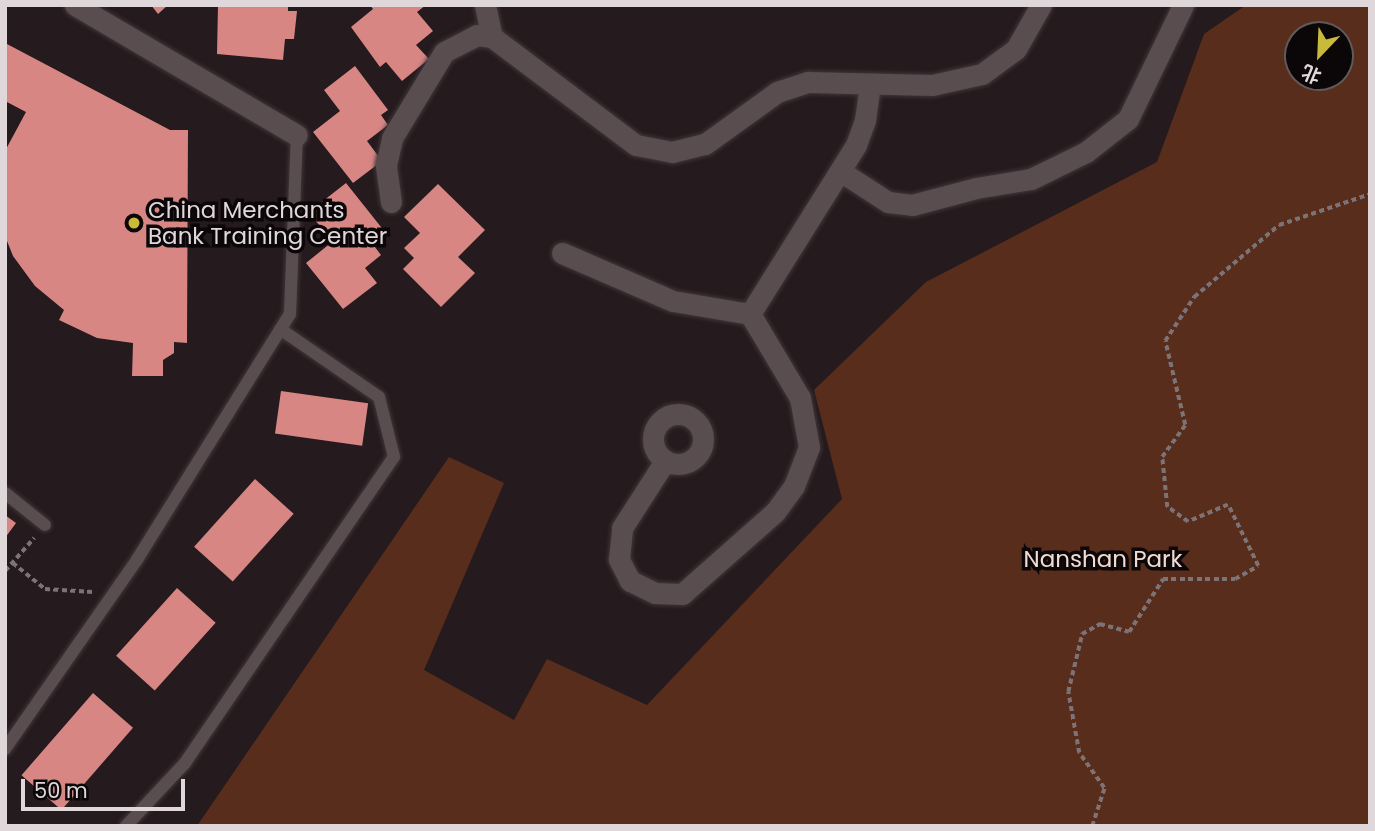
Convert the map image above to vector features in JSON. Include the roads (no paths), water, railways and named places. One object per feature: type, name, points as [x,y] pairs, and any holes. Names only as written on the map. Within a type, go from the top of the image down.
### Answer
[{"type":"street","points":[[75,5],[297,135]]},
{"type":"street","points":[[485,5],[492,37]]},
{"type":"street","points":[[391,201],[386,165],[392,138],[444,52],[477,35],[492,37],[636,145],[673,152],[705,144],[776,92],[808,82],[932,85],[982,74],[1016,49],[1041,5]]},
{"type":"street","points":[[840,171],[888,202],[912,205],[1031,179],[1086,152],[1128,119],[1183,5]]},
{"type":"street","points":[[750,314],[840,171],[865,120],[870,85]]},
{"type":"street","points":[[562,253],[674,301],[750,314],[800,398],[809,447],[794,486],[775,512],[682,594],[655,593],[630,581],[619,559],[622,528],[665,461]]},
{"type":"lane","points":[[5,749],[115,593],[289,314],[297,135]]},
{"type":"lane","points":[[126,826],[185,763],[394,457],[379,397],[280,329]]},
{"type":"lane","points":[[5,493],[45,525]]},
{"type":"place","name":"China Merchants Bank Training Center","points":[[134,223]]},
{"type":"park label","name":"Nanshan Park","points":[[1103,559]]}]
